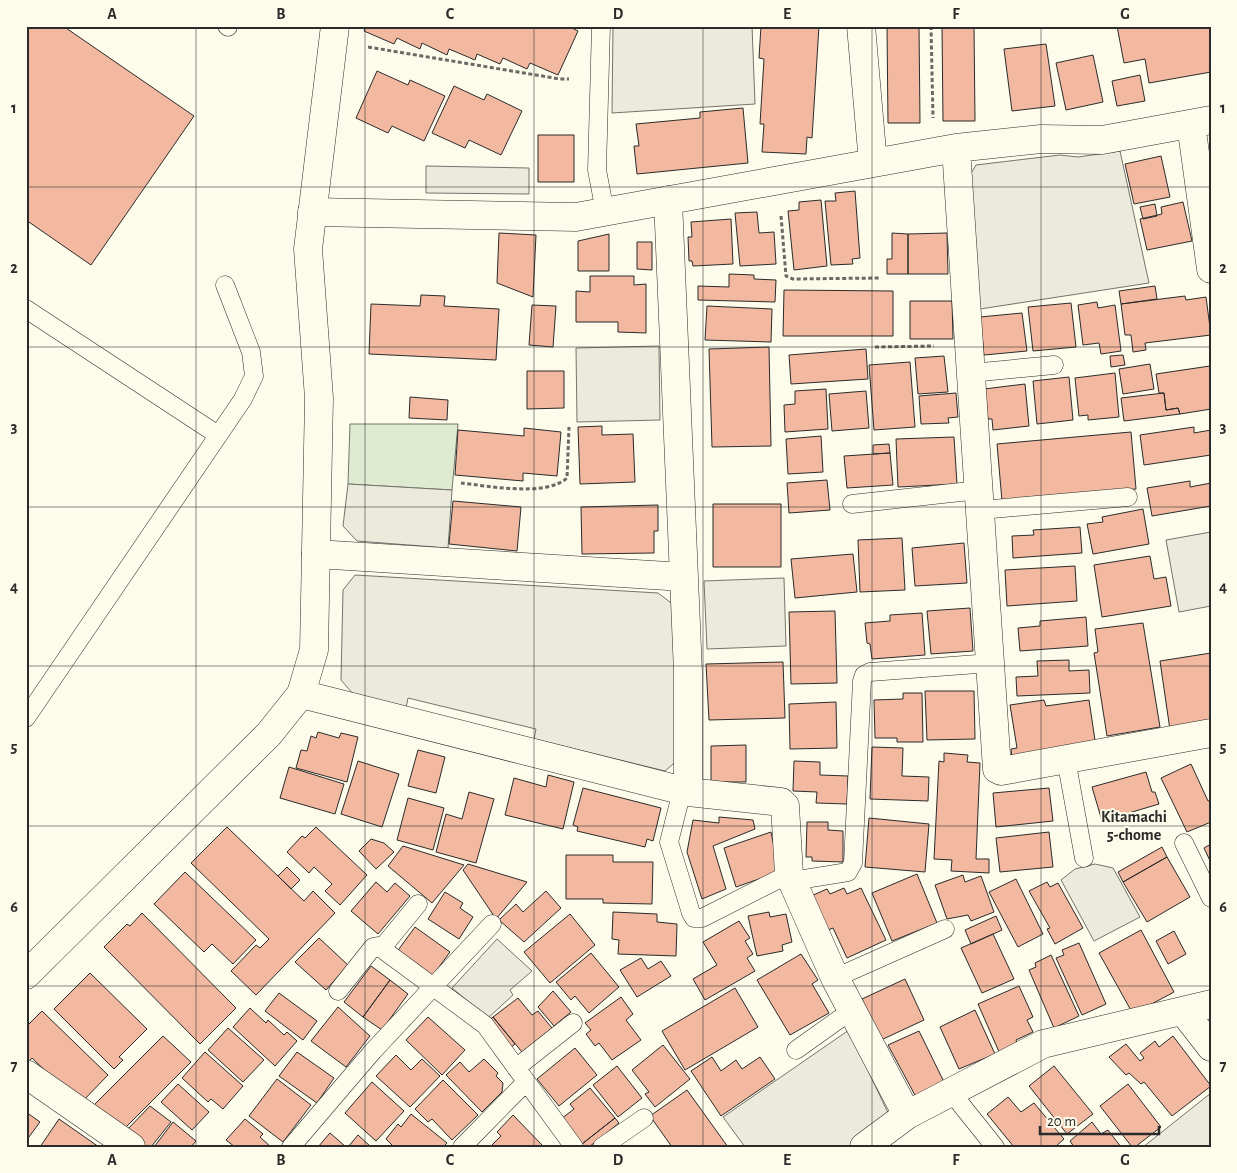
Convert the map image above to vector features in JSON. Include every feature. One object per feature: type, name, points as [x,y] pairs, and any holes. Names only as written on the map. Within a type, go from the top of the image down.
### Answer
[{"type":"street","points":[[861,26],[874,163]]},
{"type":"street","points":[[26,975],[269,734],[301,694],[314,650],[319,398],[308,249],[334,34]]},
{"type":"street","points":[[312,212],[576,217],[945,150],[1042,139],[1102,140],[1201,122],[1211,269]]},
{"type":"street","points":[[945,150],[970,345],[997,769],[1001,771],[1211,733]]},
{"type":"street","points":[[668,200],[688,672],[685,792]]},
{"type":"street","points":[[316,554],[684,578]]},
{"type":"street","points":[[301,694],[685,792],[781,802],[785,806],[790,877],[835,978],[907,1115]]},
{"type":"street","points":[[864,1147],[907,1115],[1043,1044],[1211,1004]]},
{"type":"street","points":[[1183,1011],[1211,1047]]},
{"type":"street","points":[[26,1074],[131,1147]]},
{"type":"lane","points":[[601,26],[597,170],[605,212]]},
{"type":"lane","points":[[26,718],[243,399],[254,376],[251,352],[225,285]]},
{"type":"lane","points":[[26,309],[218,435]]},
{"type":"lane","points":[[972,373],[1054,365]]},
{"type":"lane","points":[[852,504],[1128,497]]},
{"type":"lane","points":[[685,792],[670,832],[670,850],[694,918],[702,918],[790,877],[848,872],[853,863],[862,681],[864,675],[870,672],[991,663]]},
{"type":"lane","points":[[1066,759],[1084,858]]},
{"type":"lane","points":[[1184,843],[1211,898]]},
{"type":"lane","points":[[381,949],[418,904]]},
{"type":"lane","points":[[291,1147],[373,1051],[492,924]]},
{"type":"lane","points":[[835,978],[945,929]]},
{"type":"lane","points":[[338,991],[373,947],[378,946],[485,1025],[574,1147]]},
{"type":"lane","points":[[796,1050],[852,1010]]},
{"type":"lane","points":[[516,1068],[573,1024]]},
{"type":"lane","points":[[462,1147],[526,1082]]},
{"type":"lane","points":[[951,1092],[995,1147]]},
{"type":"lane","points":[[602,1147],[644,1118]]},
{"type":"path","points":[[931,26],[945,150]]},
{"type":"path","points":[[334,34],[560,80],[600,78]]},
{"type":"path","points":[[779,180],[786,276],[793,279],[879,278]]},
{"type":"path","points":[[875,347],[970,345]]},
{"type":"path","points":[[461,483],[528,490],[562,482],[567,478],[569,427]]},
{"type":"green space","points":[[350,424],[458,424],[452,490],[348,484]]},
{"type":"shaded area","points":[[613,26],[752,26],[755,104],[612,113]]},
{"type":"shaded area","points":[[1120,151],[1149,283],[980,309],[970,175],[976,165],[1060,155],[1078,157]]},
{"type":"shaded area","points":[[426,166],[529,168],[529,194],[426,193]]},
{"type":"shaded area","points":[[659,346],[660,420],[577,422],[576,348]]},
{"type":"shaded area","points":[[348,484],[452,490],[448,548],[357,541],[343,526]]},
{"type":"shaded area","points":[[1211,532],[1211,606],[1179,612],[1166,540]]},
{"type":"shaded area","points":[[355,575],[658,593],[674,605],[680,758],[665,771],[534,739],[536,729],[408,698],[406,708],[354,695],[341,680],[343,590]]},
{"type":"shaded area","points":[[784,578],[786,646],[707,649],[704,581]]},
{"type":"shaded area","points":[[1095,864],[1113,868],[1140,917],[1094,941],[1061,880],[1075,869]]},
{"type":"shaded area","points":[[497,939],[532,971],[510,990],[513,995],[488,1018],[452,988]]},
{"type":"shaded area","points":[[849,1030],[889,1115],[849,1147],[745,1147],[723,1117]]},
{"type":"shaded area","points":[[1211,1093],[1211,1147],[1143,1147]]},
{"type":"building","points":[[26,26],[63,26],[194,116],[91,265],[26,220]]},
{"type":"building","points":[[366,26],[568,26],[578,31],[558,75],[530,63],[527,69],[503,58],[500,64],[477,54],[475,60],[449,49],[447,55],[422,43],[420,49],[397,38],[394,44],[364,31]]},
{"type":"building","points":[[761,26],[819,26],[812,138],[807,137],[806,154],[762,152],[764,124],[760,124],[764,59],[759,58]]},
{"type":"building","points":[[887,26],[919,26],[920,123],[888,123]]},
{"type":"building","points":[[942,26],[974,26],[975,121],[943,121]]},
{"type":"building","points":[[1117,26],[1211,26],[1211,72],[1149,83],[1145,59],[1124,63]]},
{"type":"building","points":[[1046,44],[1055,106],[1012,111],[1004,49]]},
{"type":"building","points":[[1093,55],[1103,102],[1066,110],[1056,63]]},
{"type":"building","points":[[377,71],[408,85],[410,80],[445,96],[424,141],[392,126],[388,133],[356,118]]},
{"type":"building","points":[[1140,75],[1145,101],[1117,106],[1112,81]]},
{"type":"building","points":[[454,86],[484,100],[487,94],[522,111],[501,155],[469,140],[465,148],[432,133]]},
{"type":"building","points":[[743,108],[748,163],[637,174],[634,146],[639,146],[636,124],[700,118],[700,112]]},
{"type":"building","points":[[538,135],[574,135],[574,182],[538,182]]},
{"type":"building","points":[[1161,156],[1170,197],[1134,204],[1125,164]]},
{"type":"building","points":[[855,191],[860,258],[852,259],[853,264],[831,265],[825,201],[836,201],[835,193]]},
{"type":"building","points":[[821,200],[827,266],[794,270],[788,211],[799,210],[799,202]]},
{"type":"building","points":[[1183,202],[1192,241],[1147,250],[1140,219],[1162,214],[1161,207]]},
{"type":"building","points":[[1155,204],[1157,216],[1143,219],[1140,207]]},
{"type":"building","points":[[757,212],[759,233],[774,232],[776,264],[740,266],[735,213]]},
{"type":"building","points":[[731,219],[733,264],[693,266],[692,261],[689,261],[688,237],[692,237],[691,222]]},
{"type":"building","points":[[499,233],[536,235],[533,297],[497,283]]},
{"type":"building","points":[[892,233],[908,234],[908,274],[887,274],[887,259],[892,259]]},
{"type":"building","points":[[947,233],[948,274],[908,274],[908,234]]},
{"type":"building","points":[[609,234],[609,271],[578,271],[578,241]]},
{"type":"building","points":[[637,242],[652,242],[652,270],[637,269]]},
{"type":"building","points":[[729,274],[754,275],[754,279],[776,280],[775,302],[698,300],[698,286],[729,287]]},
{"type":"building","points":[[590,276],[634,276],[634,285],[646,284],[646,333],[618,332],[618,322],[576,322],[576,291],[590,292]]},
{"type":"building","points":[[1155,286],[1157,299],[1121,304],[1119,291]]},
{"type":"building","points":[[784,290],[893,291],[893,336],[783,336]]},
{"type":"building","points":[[421,295],[445,296],[444,306],[499,309],[496,360],[369,354],[371,304],[420,306]]},
{"type":"building","points":[[1185,296],[1186,300],[1206,297],[1211,335],[1145,343],[1146,350],[1133,352],[1131,335],[1125,335],[1121,304]]},
{"type":"building","points":[[910,301],[952,301],[953,339],[910,339]]},
{"type":"building","points":[[1097,302],[1098,308],[1115,305],[1121,351],[1101,354],[1099,343],[1083,345],[1078,305]]},
{"type":"building","points":[[1071,303],[1076,347],[1033,351],[1028,307]]},
{"type":"building","points":[[532,305],[556,306],[553,347],[529,345]]},
{"type":"building","points":[[707,306],[772,309],[771,342],[705,340]]},
{"type":"building","points":[[1022,313],[1027,351],[984,355],[980,317]]},
{"type":"building","points":[[769,347],[771,446],[712,447],[709,349]]},
{"type":"building","points":[[866,349],[868,379],[791,384],[789,355]]},
{"type":"building","points":[[1123,355],[1125,365],[1111,367],[1110,356]]},
{"type":"building","points":[[944,356],[948,392],[918,394],[915,358]]},
{"type":"building","points":[[910,362],[915,427],[874,430],[869,365]]},
{"type":"building","points":[[1150,364],[1154,389],[1123,394],[1119,369]]},
{"type":"building","points":[[1210,366],[1211,409],[1180,414],[1178,408],[1166,410],[1164,393],[1159,393],[1156,374]]},
{"type":"building","points":[[527,371],[564,371],[564,408],[527,409]]},
{"type":"building","points":[[1115,373],[1119,417],[1088,420],[1088,415],[1079,416],[1075,378]]},
{"type":"building","points":[[1069,377],[1073,420],[1037,424],[1033,381]]},
{"type":"building","points":[[1025,384],[1029,426],[993,430],[992,419],[988,419],[984,389]]},
{"type":"building","points":[[826,389],[828,429],[785,432],[784,405],[795,404],[795,391]]},
{"type":"building","points":[[866,391],[869,428],[832,431],[829,394]]},
{"type":"building","points":[[956,393],[958,417],[948,418],[949,423],[921,424],[919,396]]},
{"type":"building","points":[[1164,393],[1166,410],[1178,408],[1180,414],[1124,421],[1121,398]]},
{"type":"building","points":[[410,397],[448,400],[447,420],[409,418]]},
{"type":"building","points":[[602,426],[602,435],[633,434],[635,482],[580,484],[578,427]]},
{"type":"building","points":[[1194,427],[1194,433],[1211,430],[1211,455],[1144,465],[1140,435]]},
{"type":"building","points":[[524,428],[561,432],[557,476],[523,473],[523,481],[455,475],[458,430],[524,436]]},
{"type":"building","points":[[1131,432],[1136,489],[1002,501],[997,444]]},
{"type":"building","points":[[821,436],[823,472],[788,474],[786,439]]},
{"type":"building","points":[[954,437],[957,484],[898,487],[896,439]]},
{"type":"building","points":[[889,444],[890,453],[873,454],[873,445]]},
{"type":"building","points":[[890,453],[893,485],[847,488],[844,456]]},
{"type":"building","points":[[827,480],[830,510],[789,513],[787,483]]},
{"type":"building","points":[[1190,481],[1190,487],[1211,483],[1211,506],[1152,516],[1147,488]]},
{"type":"building","points":[[453,501],[521,507],[517,551],[449,544]]},
{"type":"building","points":[[713,504],[781,504],[781,567],[713,567]]},
{"type":"building","points":[[658,505],[658,531],[654,531],[654,553],[582,554],[581,507]]},
{"type":"building","points":[[1143,509],[1149,544],[1093,554],[1087,524],[1103,522],[1102,517]]},
{"type":"building","points":[[1080,527],[1082,553],[1013,558],[1012,536],[1034,535],[1033,530]]},
{"type":"building","points":[[902,538],[905,590],[860,592],[858,540]]},
{"type":"building","points":[[964,543],[967,583],[915,586],[912,548]]},
{"type":"building","points":[[853,554],[857,592],[795,598],[791,559]]},
{"type":"building","points":[[1150,556],[1154,579],[1166,577],[1171,606],[1102,617],[1094,565]]},
{"type":"building","points":[[1075,566],[1077,601],[1007,606],[1005,570]]},
{"type":"building","points":[[970,608],[973,651],[931,654],[927,611]]},
{"type":"building","points":[[835,611],[837,683],[791,684],[789,612]]},
{"type":"building","points":[[922,613],[925,655],[872,659],[870,644],[867,643],[865,623],[890,621],[890,615]]},
{"type":"building","points":[[1086,617],[1088,646],[1020,651],[1018,628],[1040,626],[1040,621]]},
{"type":"building","points":[[1143,623],[1160,727],[1107,736],[1094,653],[1098,652],[1095,629]]},
{"type":"building","points":[[1211,653],[1211,724],[1170,730],[1160,661]]},
{"type":"building","points":[[1069,660],[1069,671],[1089,670],[1090,693],[1017,696],[1016,677],[1038,676],[1037,661]]},
{"type":"building","points":[[783,662],[785,718],[709,720],[706,664]]},
{"type":"building","points":[[925,691],[974,691],[975,739],[927,740]]},
{"type":"building","points":[[903,693],[922,693],[923,742],[897,742],[897,738],[875,738],[874,700],[903,699]]},
{"type":"building","points":[[1044,700],[1046,706],[1089,700],[1096,747],[1012,758],[1011,749],[1017,748],[1010,705]]},
{"type":"building","points":[[836,702],[837,748],[790,749],[789,704]]},
{"type":"building","points":[[318,732],[339,738],[341,733],[358,737],[347,782],[296,768],[301,750],[307,751],[311,736],[316,738]]},
{"type":"building","points":[[746,745],[746,782],[711,782],[711,746]]},
{"type":"building","points":[[872,747],[903,748],[902,776],[929,777],[928,801],[870,799]]},
{"type":"building","points":[[418,750],[445,757],[436,793],[408,786]]},
{"type":"building","points":[[944,753],[968,755],[967,762],[980,763],[976,859],[989,859],[989,873],[951,871],[952,860],[934,859],[939,761],[944,762]]},
{"type":"building","points":[[358,761],[399,774],[382,827],[341,814]]},
{"type":"building","points":[[794,761],[820,762],[820,775],[848,776],[847,804],[816,803],[817,792],[793,791]]},
{"type":"building","points":[[1191,764],[1208,801],[1211,800],[1211,822],[1187,832],[1161,778]]},
{"type":"building","points":[[289,767],[344,784],[335,814],[280,798]]},
{"type":"building","points":[[1146,772],[1152,792],[1155,792],[1159,804],[1102,821],[1092,787]]},
{"type":"building","points":[[548,775],[574,782],[563,829],[505,815],[514,778],[546,787]]},
{"type":"building","points":[[583,788],[661,808],[653,841],[647,839],[645,847],[577,831],[578,827],[573,825]]},
{"type":"building","points":[[1049,788],[1053,821],[996,827],[993,793]]},
{"type":"building","points":[[469,792],[494,799],[476,863],[436,852],[446,814],[462,819]]},
{"type":"building","points":[[408,798],[444,808],[433,850],[397,840]]},
{"type":"building","points":[[719,817],[753,820],[755,829],[713,846],[726,889],[702,899],[687,852],[693,820],[719,823]]},
{"type":"building","points":[[869,818],[929,824],[925,872],[865,867]]},
{"type":"building","points":[[807,822],[828,822],[828,830],[843,831],[843,862],[812,861],[812,857],[806,857]]},
{"type":"building","points":[[227,827],[304,901],[313,891],[335,913],[256,995],[231,971],[256,945],[260,948],[269,939],[191,863]]},
{"type":"building","points":[[316,827],[367,875],[340,905],[325,891],[332,884],[314,867],[309,873],[287,852],[302,836],[305,838]]},
{"type":"building","points":[[771,832],[779,872],[736,887],[724,848]]},
{"type":"building","points":[[1049,832],[1053,867],[1000,872],[996,838]]},
{"type":"building","points":[[371,839],[384,843],[394,852],[376,869],[359,851]]},
{"type":"building","points":[[1211,844],[1211,863],[1204,848]]},
{"type":"building","points":[[403,846],[464,865],[432,903],[388,866]]},
{"type":"building","points":[[1162,847],[1167,857],[1123,882],[1118,872]]},
{"type":"building","points":[[566,855],[613,855],[613,862],[653,862],[652,904],[603,903],[603,899],[566,899]]},
{"type":"building","points":[[1167,857],[1190,897],[1147,922],[1123,882]]},
{"type":"building","points":[[468,864],[527,882],[496,919],[463,870]]},
{"type":"building","points":[[287,867],[300,880],[291,889],[278,876]]},
{"type":"building","points":[[185,872],[256,940],[233,964],[212,944],[204,952],[154,904]]},
{"type":"building","points":[[917,874],[937,923],[892,941],[872,893]]},
{"type":"building","points":[[963,875],[965,882],[981,876],[994,912],[971,921],[968,915],[947,919],[935,885]]},
{"type":"building","points":[[1016,879],[1043,934],[1018,947],[989,892]]},
{"type":"building","points":[[376,882],[387,892],[395,883],[410,896],[378,934],[351,911]]},
{"type":"building","points":[[1047,882],[1050,887],[1058,883],[1083,928],[1055,944],[1047,929],[1050,928],[1029,891]]},
{"type":"building","points":[[844,888],[847,894],[861,888],[886,940],[847,958],[833,928],[828,930],[811,896],[827,889],[830,894]]},
{"type":"building","points":[[546,891],[561,908],[524,942],[499,920],[516,904],[523,912]]},
{"type":"building","points":[[445,892],[463,903],[460,908],[473,917],[459,939],[428,919]]},
{"type":"building","points":[[613,912],[657,914],[657,922],[677,924],[676,956],[618,954],[619,940],[612,939]]},
{"type":"building","points":[[769,912],[770,917],[786,914],[792,942],[782,945],[783,951],[757,956],[748,916]]},
{"type":"building","points":[[142,913],[236,1008],[200,1044],[104,947],[127,924],[130,926]]},
{"type":"building","points":[[570,914],[595,945],[550,983],[524,952]]},
{"type":"building","points":[[996,916],[1002,930],[971,944],[965,930]]},
{"type":"building","points":[[739,921],[750,938],[745,941],[753,954],[747,958],[755,971],[705,1000],[693,979],[717,965],[703,942]]},
{"type":"building","points":[[415,927],[450,952],[431,978],[396,953]]},
{"type":"building","points":[[1141,930],[1174,992],[1133,1014],[1099,953]]},
{"type":"building","points":[[1174,931],[1186,954],[1168,964],[1156,941]]},
{"type":"building","points":[[993,934],[1014,979],[982,993],[961,948]]},
{"type":"building","points":[[319,938],[348,965],[326,990],[295,962]]},
{"type":"building","points":[[1079,943],[1106,1004],[1082,1015],[1056,958],[1064,955],[1062,950]]},
{"type":"building","points":[[591,953],[619,987],[589,1013],[575,996],[571,1000],[556,982]]},
{"type":"building","points":[[801,954],[818,980],[812,984],[829,1013],[790,1035],[757,980]]},
{"type":"building","points":[[1051,955],[1079,1016],[1054,1028],[1029,970],[1036,967],[1035,963]]},
{"type":"building","points":[[641,958],[648,969],[661,961],[671,976],[637,997],[620,970]]},
{"type":"building","points":[[371,966],[390,980],[363,1017],[344,1002]]},
{"type":"building","points":[[90,973],[147,1029],[119,1057],[123,1060],[114,1069],[54,1009]]},
{"type":"building","points":[[905,979],[924,1020],[881,1040],[862,999]]},
{"type":"building","points":[[390,980],[408,994],[382,1030],[363,1017]]},
{"type":"building","points":[[1019,986],[1033,1017],[1027,1020],[1033,1032],[1016,1040],[1018,1046],[1000,1054],[978,1004]]},
{"type":"building","points":[[735,988],[758,1027],[685,1070],[662,1031]]},
{"type":"building","points":[[553,991],[571,1012],[554,1026],[538,1007]]},
{"type":"building","points":[[279,993],[317,1021],[303,1040],[265,1011]]},
{"type":"building","points":[[621,997],[633,1014],[626,1020],[641,1040],[612,1060],[599,1043],[595,1046],[586,1034],[591,1030],[585,1023]]},
{"type":"building","points":[[518,998],[532,1015],[538,1011],[552,1028],[522,1052],[493,1017]]},
{"type":"building","points":[[338,1007],[370,1036],[346,1067],[311,1041]]},
{"type":"building","points":[[250,1008],[266,1023],[268,1020],[284,1035],[287,1032],[297,1041],[275,1066],[233,1027]]},
{"type":"building","points":[[975,1010],[995,1054],[959,1069],[940,1027]]},
{"type":"building","points":[[42,1011],[108,1075],[80,1104],[32,1058],[26,1064],[26,1027]]},
{"type":"building","points":[[428,1017],[465,1050],[442,1075],[406,1040]]},
{"type":"building","points":[[493,1017],[515,1044],[510,1048],[488,1021]]},
{"type":"building","points":[[228,1028],[264,1060],[243,1082],[208,1050]]},
{"type":"building","points":[[919,1031],[945,1084],[916,1097],[888,1045]]},
{"type":"building","points":[[163,1036],[191,1062],[122,1131],[91,1108]]},
{"type":"building","points":[[1173,1036],[1211,1086],[1172,1116],[1144,1082],[1141,1084],[1129,1073],[1126,1075],[1109,1057],[1126,1044],[1140,1061],[1144,1058],[1140,1053],[1155,1041],[1159,1047]]},
{"type":"building","points":[[663,1045],[690,1079],[655,1107],[645,1094],[649,1092],[632,1070]]},
{"type":"building","points":[[575,1048],[597,1075],[559,1106],[537,1079]]},
{"type":"building","points":[[205,1052],[243,1086],[223,1109],[211,1099],[208,1102],[182,1078]]},
{"type":"building","points":[[297,1052],[334,1078],[317,1103],[279,1076]]},
{"type":"building","points":[[396,1055],[411,1070],[422,1059],[440,1076],[410,1107],[376,1076]]},
{"type":"building","points":[[712,1057],[721,1071],[736,1060],[742,1069],[760,1057],[775,1079],[721,1116],[691,1071]]},
{"type":"building","points":[[484,1059],[498,1073],[496,1076],[503,1083],[502,1092],[482,1112],[446,1075],[460,1062],[469,1072]]},
{"type":"building","points":[[617,1066],[642,1098],[618,1117],[593,1085]]},
{"type":"building","points":[[1054,1066],[1093,1114],[1067,1134],[1029,1086]]},
{"type":"building","points":[[277,1079],[311,1105],[283,1142],[249,1116]]},
{"type":"building","points":[[443,1080],[478,1115],[452,1140],[432,1119],[428,1122],[415,1109]]},
{"type":"building","points":[[372,1082],[404,1111],[376,1141],[345,1113]]},
{"type":"building","points":[[178,1084],[209,1112],[192,1130],[161,1102]]},
{"type":"building","points":[[1128,1084],[1161,1127],[1135,1147],[1132,1147],[1100,1106]]},
{"type":"building","points":[[590,1088],[615,1118],[582,1144],[561,1119],[574,1109],[570,1104]]},
{"type":"building","points":[[687,1090],[728,1147],[672,1147],[650,1116]]},
{"type":"building","points":[[1008,1097],[1021,1112],[1034,1103],[1064,1139],[1055,1147],[1014,1147],[987,1114]]},
{"type":"building","points":[[150,1106],[171,1122],[151,1147],[142,1147],[124,1133]]},
{"type":"building","points":[[26,1112],[40,1122],[26,1141]]},
{"type":"building","points":[[411,1114],[447,1143],[443,1147],[394,1147],[386,1139],[398,1124],[401,1127]]},
{"type":"building","points":[[513,1115],[542,1147],[490,1147],[501,1136],[497,1132]]},
{"type":"building","points":[[615,1118],[619,1123],[589,1147],[583,1147],[582,1144]]},
{"type":"building","points":[[59,1119],[99,1147],[40,1147]]},
{"type":"building","points":[[245,1119],[263,1134],[260,1137],[271,1147],[235,1147],[226,1140]]},
{"type":"building","points":[[173,1122],[196,1141],[191,1147],[154,1147]]},
{"type":"building","points":[[1092,1122],[1101,1134],[1108,1130],[1121,1147],[1074,1147],[1070,1141]]},
{"type":"building","points":[[330,1133],[346,1147],[318,1147]]},
{"type":"building","points":[[358,1135],[370,1146],[370,1147],[348,1147]]},
{"type":"district","name":"Kitamachi 5-chome","points":[[1134,825]]}]
